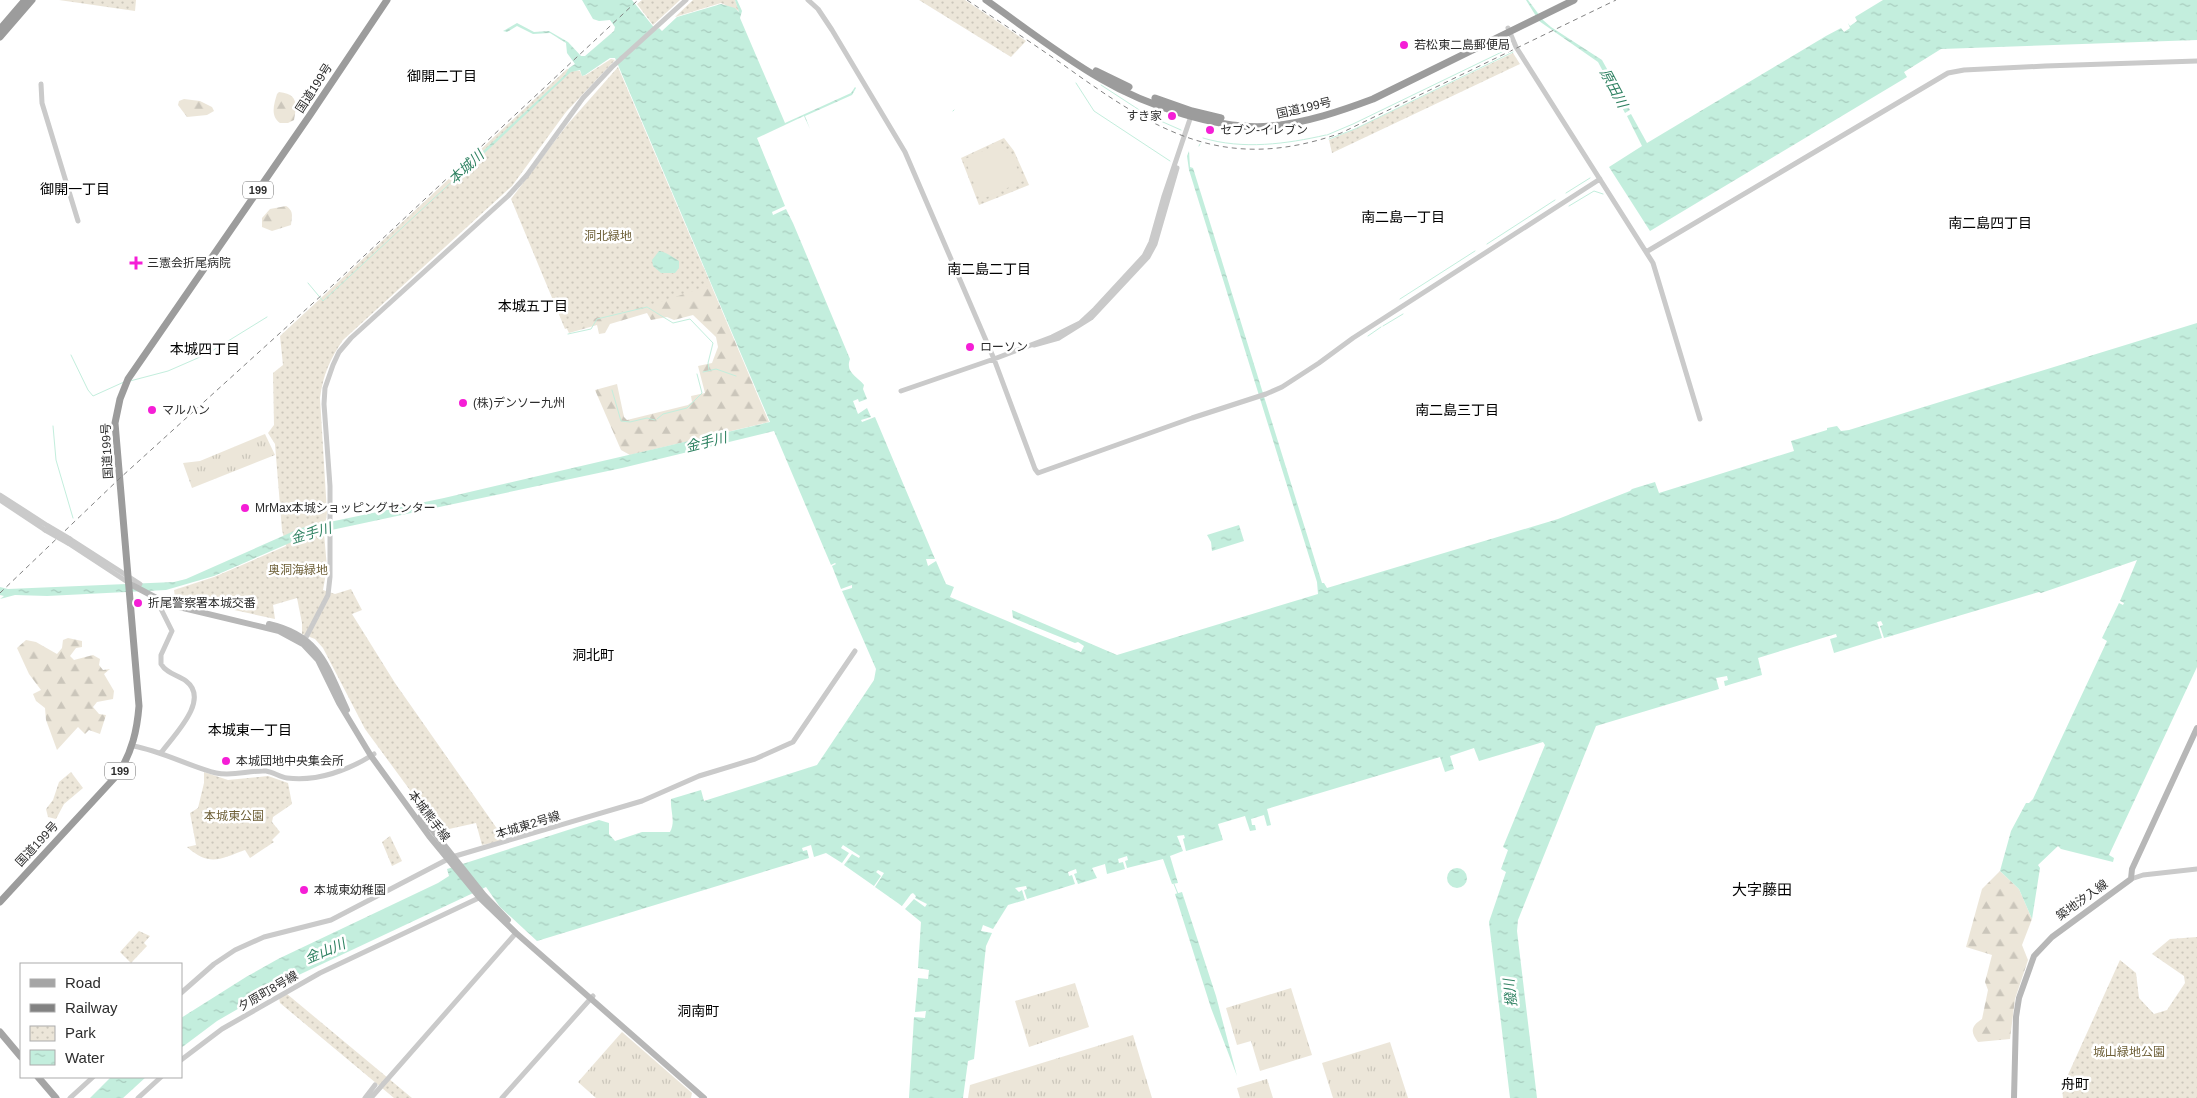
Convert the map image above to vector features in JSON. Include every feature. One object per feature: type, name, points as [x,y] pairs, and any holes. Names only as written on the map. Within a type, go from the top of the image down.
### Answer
[{"type":"highway","points":[[0,29],[25,0]]},
{"type":"highway","points":[[0,37],[32,0]]},
{"type":"highway","name":"国道199号","points":[[0,902],[118,773],[133,746],[139,706],[130,581],[115,423],[124,388],[128,379],[387,0]]},
{"type":"highway","name":"国道199号","points":[[986,0],[1102,80],[1119,88],[1191,116],[1234,125],[1263,126],[1292,123],[1343,110],[1399,88],[1566,0]]},
{"type":"highway","name":"国道199号","points":[[993,0],[1090,68],[1121,84],[1192,111],[1216,117],[1255,122],[1291,119],[1342,106],[1372,95],[1574,0]]},
{"type":"main road","name":"本城熊手線","points":[[130,581],[154,594],[183,604],[288,630],[304,641],[318,660],[339,703],[373,755],[455,865],[516,933],[592,997]]},
{"type":"main road","name":"本城熊手線","points":[[140,584],[162,601],[279,631],[304,641]]},
{"type":"main road","points":[[2131,879],[2132,869],[2197,728]]},
{"type":"main road","name":"築地汐入線","points":[[2014,1098],[2016,1017],[2019,998],[2034,956],[2052,937],[2131,879]]},
{"type":"main road","name":"本城熊手線","points":[[480,894],[700,1095],[709,1098]]},
{"type":"main road","points":[[0,1032],[20,1056]]},
{"type":"main road","points":[[0,1038],[20,1062]]},
{"type":"main road","points":[[33,1078],[49,1098]]},
{"type":"main road","points":[[39,1078],[56,1098]]},
{"type":"street","points":[[304,641],[328,596],[330,577],[330,486],[324,404],[328,377],[339,352],[351,338],[508,196],[527,174],[568,117],[612,67],[686,0]]},
{"type":"street","points":[[808,0],[818,9],[832,30],[905,152],[994,359],[1038,474],[1192,418],[1262,396],[1282,387],[1353,338],[1600,179]]},
{"type":"street","points":[[1510,30],[1516,46],[1652,263],[1700,419]]},
{"type":"street","points":[[1646,252],[1948,73],[2045,66],[2197,61]]},
{"type":"street","points":[[41,84],[42,103],[78,221]]},
{"type":"street","points":[[901,391],[1032,345],[1059,338],[1091,318],[1148,257],[1155,244],[1186,142],[1186,133],[1191,116]]},
{"type":"street","points":[[0,496],[46,528]]},
{"type":"street","points":[[0,500],[69,541],[130,581],[140,584]]},
{"type":"street","points":[[160,753],[192,711],[196,698],[194,688],[190,684],[168,672],[161,664],[161,655],[172,630],[161,609],[162,601]]},
{"type":"street","name":"本城東2号線","points":[[182,993],[214,964],[235,950],[264,938],[331,920],[450,858],[642,801],[699,776],[755,759],[793,742],[855,651]]},
{"type":"street","points":[[133,746],[160,753],[217,773],[230,775],[266,771],[290,778],[335,774],[373,755]]},
{"type":"street","points":[[2131,879],[2143,875],[2197,869]]},
{"type":"street","name":"夕原町8号線","points":[[182,1059],[230,1024],[320,973],[480,894]]},
{"type":"street","points":[[370,1098],[516,933]]},
{"type":"street","points":[[502,1098],[592,997]]},
{"type":"street","points":[[70,1098],[92,1078]]},
{"type":"street","points":[[138,1098],[160,1078]]},
{"type":"street","points":[[364,1098],[375,1085]]},
{"type":"green space","points":[[59,0],[136,0],[135,11]]},
{"type":"green space","points":[[642,0],[680,0],[653,25],[637,4]]},
{"type":"green space","points":[[693,0],[735,0],[739,11],[721,3],[675,17]]},
{"type":"green space","points":[[919,0],[965,0],[1026,41],[1011,57]]},
{"type":"green space","points":[[1513,53],[1520,64],[1332,153],[1329,140]]},
{"type":"green space","name":"奥洞海緑地","points":[[611,59],[615,60],[566,112],[512,186],[343,340],[334,354],[321,390],[327,513],[324,533],[327,568],[323,590],[335,594],[351,589],[362,610],[352,614],[395,683],[505,840],[482,845],[476,823],[440,831],[365,729],[323,648],[315,639],[302,634],[302,623],[297,598],[273,605],[275,619],[175,597],[174,590],[214,577],[286,546],[282,530],[275,444],[268,433],[274,425],[273,373],[283,365],[280,336],[567,69],[580,71],[582,76]]},
{"type":"green space","name":"洞北緑地","points":[[618,67],[711,285],[648,306],[596,318],[565,329],[511,199],[567,125]]},
{"type":"green space","points":[[279,92],[290,95],[295,101],[294,120],[288,123],[280,123],[275,117],[274,106]]},
{"type":"green space","points":[[184,99],[200,101],[212,107],[214,111],[207,115],[187,117],[178,105],[179,101]]},
{"type":"green space","points":[[1004,138],[1014,151],[1029,185],[979,205],[961,158]]},
{"type":"green space","points":[[999,144],[1013,159],[1023,181],[980,200],[965,159]]},
{"type":"green space","points":[[286,206],[291,212],[291,225],[272,231],[262,227],[262,218],[270,209]]},
{"type":"green space","points":[[703,266],[769,422],[630,455],[621,450],[595,390],[617,384],[624,417],[627,420],[688,405],[692,402],[691,396],[705,393],[698,366],[712,363],[718,347],[716,337],[693,315],[674,320],[667,317],[651,320],[647,313],[610,324],[605,333],[599,334],[597,325],[569,333],[552,296]]},
{"type":"green space","points":[[265,434],[275,455],[192,488],[183,463],[200,461]]},
{"type":"green space","points":[[68,638],[82,641],[82,647],[76,648],[70,656],[74,660],[93,655],[100,659],[99,665],[103,670],[110,669],[104,674],[114,691],[113,699],[97,702],[93,707],[99,714],[106,715],[100,734],[89,730],[85,734],[78,727],[57,750],[46,720],[45,708],[36,701],[33,694],[41,690],[29,674],[17,648],[26,640],[36,642],[57,654],[62,648],[63,640]]},
{"type":"green space","points":[[71,772],[83,788],[64,804],[56,819],[48,817],[46,809],[53,800],[59,782]]},
{"type":"green space","name":"本城東公園","points":[[204,772],[228,780],[268,776],[288,783],[292,804],[273,817],[272,822],[280,832],[272,840],[274,842],[250,858],[245,850],[222,858],[209,859],[202,857],[187,847],[196,845],[190,813],[198,808],[204,783]]},
{"type":"green space","points":[[390,836],[402,861],[392,866],[382,842]]},
{"type":"green space","points":[[2000,871],[2019,889],[2032,919],[2022,945],[2028,960],[2015,999],[2010,1039],[1978,1042],[1973,1029],[1982,1019],[1988,990],[1985,982],[1992,955],[1966,947],[1982,889]]},
{"type":"green space","points":[[139,931],[150,936],[144,943],[147,946],[131,963],[120,952]]},
{"type":"green space","name":"城山緑地公園","points":[[2197,937],[2197,1098],[2063,1098],[2062,1088],[2120,960],[2136,973],[2139,998],[2154,1014],[2167,1010],[2185,983],[2184,976],[2152,954],[2170,939]]},
{"type":"green space","points":[[1075,983],[1089,1027],[1029,1047],[1015,1001]]},
{"type":"green space","points":[[1291,988],[1312,1055],[1260,1071],[1251,1041],[1237,1045],[1226,1008]]},
{"type":"green space","points":[[287,994],[412,1098],[394,1098],[280,1003],[279,998]]},
{"type":"green space","points":[[622,1032],[692,1093],[691,1098],[596,1098],[578,1082]]},
{"type":"green space","points":[[1133,1035],[1152,1098],[968,1098],[970,1085]]},
{"type":"green space","points":[[1390,1042],[1408,1098],[1333,1098],[1322,1063]]},
{"type":"green space","points":[[1267,1079],[1273,1098],[1240,1098],[1237,1088]]},
{"type":"water","points":[[582,0],[632,0],[656,30],[659,28],[662,31],[677,17],[721,4],[735,8],[739,12],[735,0],[737,0],[742,11],[740,18],[785,123],[851,93],[856,88],[852,95],[805,116],[810,129],[804,116],[757,138],[785,206],[772,212],[773,215],[786,209],[793,223],[850,359],[850,371],[864,385],[863,389],[867,399],[859,402],[858,399],[853,401],[858,414],[867,408],[871,417],[861,420],[862,422],[875,417],[935,559],[926,559],[928,566],[936,561],[946,584],[954,587],[950,597],[1081,652],[1084,646],[1078,642],[1075,643],[1013,618],[1012,610],[1117,655],[1318,594],[1317,582],[1189,170],[1187,156],[1189,151],[1190,167],[1193,168],[1322,583],[1327,588],[1558,519],[1632,489],[1655,482],[1659,493],[1794,451],[1791,441],[1827,430],[1827,428],[1837,426],[1841,431],[1849,430],[2197,323],[2197,667],[2109,855],[2114,858],[2113,862],[2061,849],[2058,846],[2038,865],[2040,868],[2032,919],[2019,889],[2000,871],[2011,831],[2026,803],[2033,799],[2107,641],[2102,638],[2119,603],[2123,605],[2124,603],[2120,601],[2137,560],[2041,593],[2039,592],[1884,638],[1880,626],[1883,625],[1881,621],[1877,622],[1882,638],[1834,653],[1830,639],[1837,637],[1836,634],[1829,636],[1758,658],[1762,675],[1725,686],[1724,681],[1728,680],[1727,676],[1716,678],[1719,689],[1596,726],[1518,920],[1517,931],[1537,1098],[1510,1098],[1489,922],[1506,872],[1501,869],[1508,850],[1503,847],[1545,745],[1543,742],[1479,761],[1474,748],[1450,756],[1454,769],[1445,772],[1440,757],[1267,809],[1271,825],[1267,826],[1264,815],[1251,819],[1252,825],[1255,825],[1256,830],[1250,831],[1245,816],[1218,824],[1223,840],[1186,851],[1184,835],[1177,836],[1183,851],[1170,856],[1178,883],[1172,884],[1163,859],[1127,868],[1125,861],[1128,860],[1127,856],[1118,859],[1119,863],[1123,862],[1125,869],[1107,874],[1105,864],[1092,868],[1097,878],[1078,884],[1074,874],[1077,873],[1076,869],[1068,872],[1069,876],[1072,875],[1075,884],[1027,899],[1024,890],[1027,889],[1026,886],[1015,888],[1019,892],[1022,890],[1025,900],[1008,905],[993,929],[983,925],[981,931],[992,933],[986,946],[974,1059],[968,1061],[963,1098],[909,1098],[914,1017],[925,1018],[926,1011],[915,1012],[918,978],[928,979],[929,970],[918,968],[921,922],[905,909],[914,899],[925,907],[927,904],[915,898],[916,896],[913,893],[902,906],[875,887],[884,873],[878,870],[876,872],[881,876],[874,886],[844,865],[852,854],[859,858],[860,856],[843,845],[841,848],[849,853],[842,863],[826,853],[814,857],[811,845],[802,848],[803,851],[807,850],[809,858],[537,941],[500,907],[486,887],[288,980],[217,1021],[182,1047],[182,1017],[278,959],[438,883],[449,876],[447,869],[599,820],[609,823],[609,834],[615,841],[642,832],[670,832],[673,820],[671,799],[701,790],[704,801],[817,765],[874,680],[876,669],[842,591],[852,588],[852,585],[841,589],[832,566],[836,564],[831,565],[774,431],[622,468],[308,535],[214,576],[166,590],[47,596],[15,595],[0,599],[4,596],[0,595],[0,587],[8,589],[174,582],[186,579],[301,528],[444,498],[770,422],[615,58],[610,58],[582,76],[580,70],[571,72],[458,178],[456,176],[575,64],[567,53],[566,43],[550,33],[533,34],[517,26],[507,32],[503,31],[517,23],[534,32],[549,31],[568,42],[581,56],[585,56],[614,31],[615,27],[610,20],[599,21],[593,19]]},
{"type":"water","name":"原田川","points":[[1526,0],[1551,27],[1602,60],[1630,110],[1625,113],[1598,62],[1539,21]]},
{"type":"water","points":[[1883,0],[2197,0],[2197,40],[1941,49],[1904,72],[1907,77],[1650,231],[1609,167],[1642,146],[1627,116],[1631,114],[1647,143],[1826,36],[1841,28],[1844,32],[1850,28],[1848,23],[1850,26],[1857,21],[1855,17]]},
{"type":"water","points":[[659,251],[679,261],[679,268],[675,273],[661,273],[653,266],[652,260]]},
{"type":"water","points":[[1239,525],[1244,541],[1212,551],[1211,542],[1207,535]]},
{"type":"water","points":[[1457,868],[1464,871],[1467,878],[1464,885],[1457,888],[1450,885],[1447,878],[1450,871]]},
{"type":"water","points":[[1182,892],[1216,996],[1237,1076],[1211,1008],[1175,894]]},
{"type":"water","points":[[110,1078],[145,1078],[123,1098],[90,1098]]},
{"type":"waterway","points":[[1327,135],[1510,48]]},
{"type":"waterway","points":[[1329,139],[1355,129],[1513,52]]},
{"type":"waterway","points":[[1076,83],[1094,111],[1170,161]]},
{"type":"waterway","points":[[1101,85],[1147,115],[1181,130]]},
{"type":"waterway","points":[[1203,138],[1218,142],[1249,145],[1296,141],[1326,135]]},
{"type":"waterway","name":"本城川","points":[[308,283],[323,301],[457,177]]},
{"type":"waterway","points":[[1566,193],[1590,178]]},
{"type":"waterway","points":[[1569,206],[1594,191],[1603,194]]},
{"type":"waterway","points":[[1487,244],[1555,200]]},
{"type":"waterway","points":[[1400,299],[1475,251]]},
{"type":"waterway","points":[[568,334],[591,329],[597,319],[647,307],[673,323],[690,319],[713,343],[708,363],[709,370]]},
{"type":"waterway","points":[[1383,326],[1403,314]]},
{"type":"waterway","points":[[130,381],[168,371],[207,354],[267,317]]},
{"type":"waterway","points":[[1368,336],[1381,327]]},
{"type":"waterway","points":[[71,355],[88,390],[93,396],[124,382]]},
{"type":"waterway","points":[[703,372],[716,369],[736,376]]},
{"type":"waterway","points":[[657,419],[663,414],[687,408],[702,393],[697,374]]},
{"type":"waterway","points":[[612,390],[621,421],[630,422],[647,418],[655,420]]},
{"type":"waterway","points":[[53,426],[56,460],[73,518]]},
{"type":"waterway","points":[[1174,884],[1178,894]]},
{"type":"railway","points":[[0,593],[119,479],[334,284],[638,0]]},
{"type":"railway","points":[[967,0],[1099,90],[1162,127],[1194,140],[1227,147],[1262,149],[1300,145],[1341,133],[1616,0]]},
{"type":"place","name":"若松東二島郵便局","points":[[1404,45]]},
{"type":"place","name":"すき家","points":[[1172,116]]},
{"type":"place","name":"セブン-イレブン","points":[[1210,130]]},
{"type":"place","name":"三憲会折尾病院","points":[[136,263]]},
{"type":"place","name":"ローソン","points":[[970,347]]},
{"type":"place","name":"(株)デンソー九州","points":[[463,403]]},
{"type":"place","name":"マルハン","points":[[152,410]]},
{"type":"place","name":"MrMax本城ショッピングセンター","points":[[245,508]]},
{"type":"place","name":"折尾警察署本城交番","points":[[138,603]]},
{"type":"place","name":"本城団地中央集会所","points":[[226,761]]},
{"type":"place","name":"本城東幼稚園","points":[[304,890]]},
{"type":"district","name":"御開二丁目","points":[[442,76]]},
{"type":"district","name":"御開一丁目","points":[[75,189]]},
{"type":"district","name":"南二島一丁目","points":[[1403,217]]},
{"type":"district","name":"南二島四丁目","points":[[1990,223]]},
{"type":"district","name":"南二島二丁目","points":[[989,269]]},
{"type":"district","name":"本城五丁目","points":[[533,306]]},
{"type":"district","name":"本城四丁目","points":[[205,349]]},
{"type":"district","name":"南二島三丁目","points":[[1457,410]]},
{"type":"district","name":"洞北町","points":[[593,655]]},
{"type":"district","name":"本城東一丁目","points":[[250,730]]},
{"type":"district","name":"大字藤田","points":[[1762,889]]},
{"type":"district","name":"洞南町","points":[[698,1011]]},
{"type":"district","name":"舟町","points":[[2075,1084]]},
{"type":"water label","name":"金手川","points":[[706,442]]},
{"type":"water label","name":"金手川","points":[[311,533]]},
{"type":"water label","name":"金山川","points":[[325,951]]},
{"type":"water label","name":"撥川","points":[[1510,993]]}]
